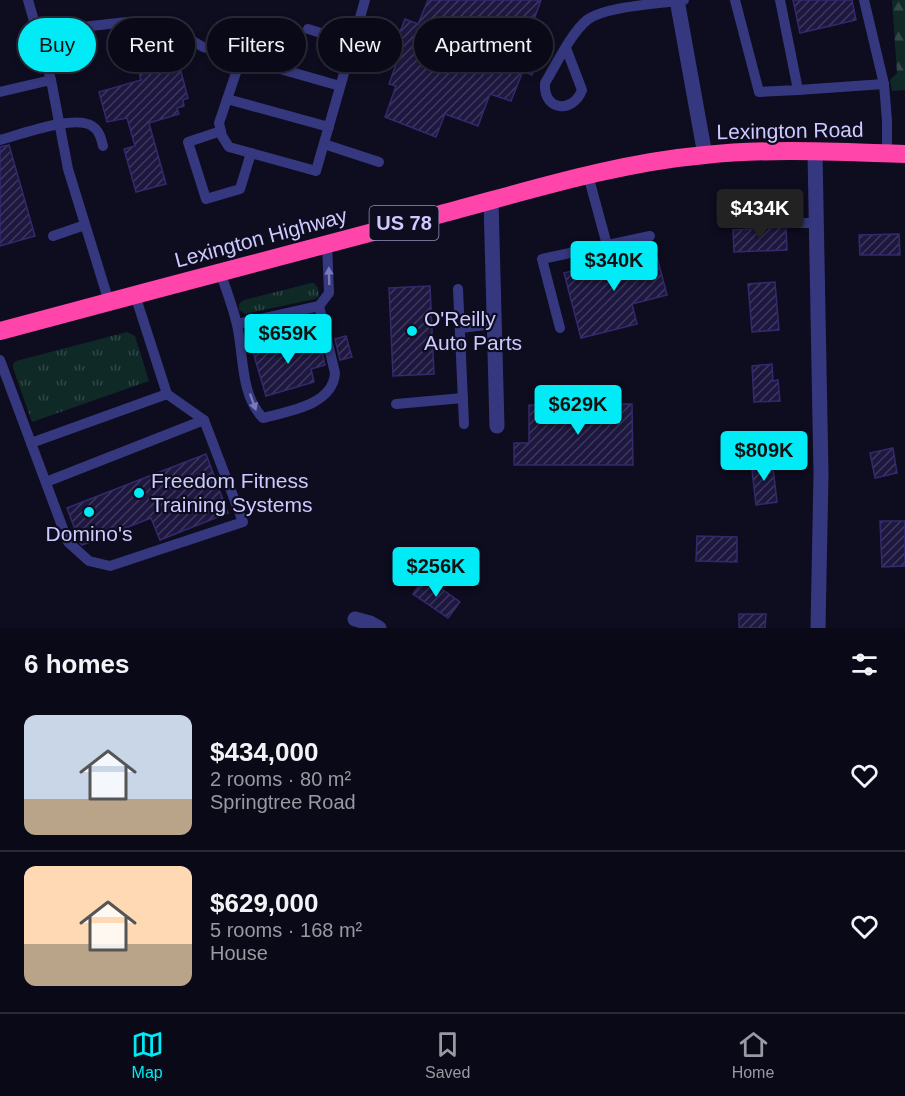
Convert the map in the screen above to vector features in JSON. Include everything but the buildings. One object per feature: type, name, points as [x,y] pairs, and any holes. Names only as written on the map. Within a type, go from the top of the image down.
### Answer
[{"type":"highway","name":"Lexington Road","points":[[675,159],[760,151],[896,154]]},
{"type":"highway","name":"Lexington Highway","points":[[0,331],[588,176],[675,159]]},
{"type":"street","points":[[679,0],[705,155]]},
{"type":"street","points":[[815,152],[821,474],[818,628]]},
{"type":"street","points":[[491,201],[497,426]]},
{"type":"street","points":[[355,619],[379,628]]},
{"type":"lane","points":[[28,0],[33,18]]},
{"type":"lane","points":[[360,18],[365,0]]},
{"type":"lane","points":[[567,48],[582,90],[579,98],[572,104],[555,106],[547,98],[544,91],[545,83],[567,48],[581,27],[593,16],[614,10],[679,0]]},
{"type":"lane","points":[[735,0],[759,92],[884,84]]},
{"type":"lane","points":[[780,0],[798,90]]},
{"type":"lane","points":[[864,0],[884,84],[896,154]]},
{"type":"lane","points":[[96,25],[127,22],[152,24],[177,32],[207,48]]},
{"type":"lane","points":[[308,29],[318,32]]},
{"type":"lane","points":[[49,72],[61,123],[68,169],[109,302]]},
{"type":"lane","points":[[236,72],[219,123],[229,147],[316,171],[345,72]]},
{"type":"lane","points":[[290,72],[340,86]]},
{"type":"lane","points":[[0,92],[51,80]]},
{"type":"lane","points":[[227,99],[328,127]]},
{"type":"lane","points":[[0,140],[61,123],[86,123],[94,127],[103,146]]},
{"type":"lane","points":[[221,131],[188,142],[206,199],[240,189],[251,153]]},
{"type":"lane","points":[[324,144],[379,162]]},
{"type":"lane","points":[[588,176],[607,245]]},
{"type":"lane","points":[[744,215],[778,215],[795,223],[817,223]]},
{"type":"lane","points":[[53,236],[85,225]]},
{"type":"lane","points":[[560,328],[542,259],[650,236]]},
{"type":"lane","points":[[237,324],[319,306],[329,293],[327,243]]},
{"type":"lane","points":[[220,272],[237,324],[245,380],[256,411],[263,418],[297,409],[326,396],[334,384],[335,373],[319,306]]},
{"type":"lane","points":[[458,289],[464,424]]},
{"type":"lane","points":[[0,360],[68,542],[89,561],[110,566],[243,522],[204,420],[167,394],[135,295]]},
{"type":"lane","points":[[460,328],[495,324]]},
{"type":"lane","points":[[31,443],[167,394]]},
{"type":"lane","points":[[396,404],[463,398]]},
{"type":"lane","points":[[46,482],[204,420]]},
{"type":"green space","points":[[892,0],[905,0],[905,90],[892,91],[890,80],[897,73]]},
{"type":"green space","points":[[311,283],[318,288],[319,296],[315,299],[245,314],[239,310],[239,304],[244,300]]},
{"type":"green space","points":[[127,332],[135,336],[149,381],[32,422],[13,368],[16,361]]},
{"type":"place","name":"O'Reilly Auto Parts","points":[[412,331]]},
{"type":"place","name":"Freedom Fitness Training Systems","points":[[139,493]]},
{"type":"place","name":"Domino's","points":[[89,512]]}]
